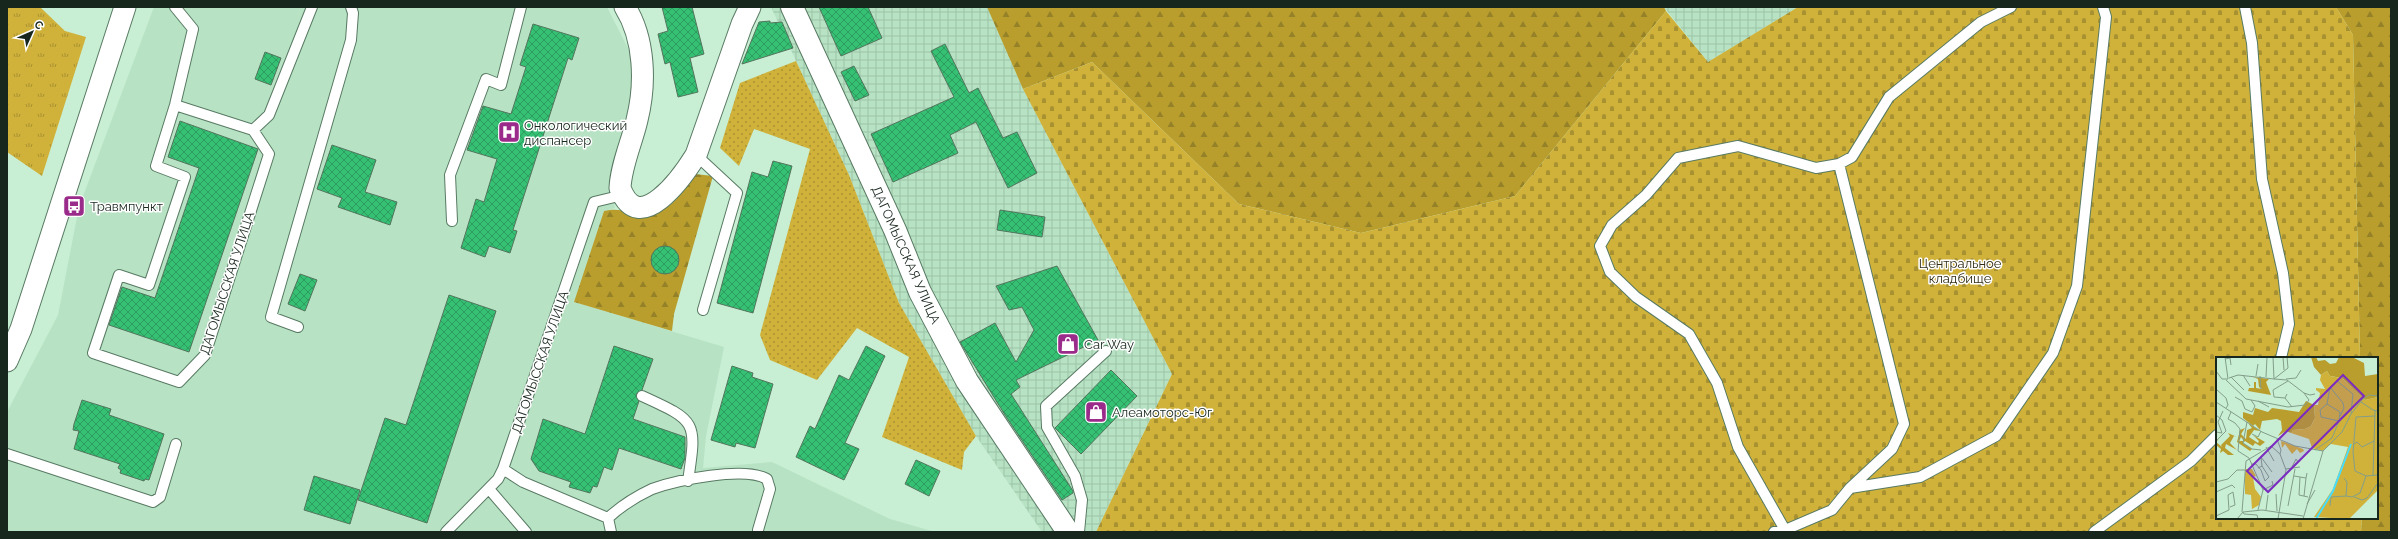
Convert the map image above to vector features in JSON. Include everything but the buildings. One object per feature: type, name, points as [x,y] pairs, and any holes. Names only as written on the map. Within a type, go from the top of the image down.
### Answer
[{"type":"street","points":[[7,361],[21,329],[125,7]]},
{"type":"street","points":[[625,7],[630,16],[644,69],[638,118],[621,180],[623,195],[637,207],[654,204],[684,175],[696,155],[742,24],[750,7]]},
{"type":"street","name":"ДАГОМЫССКАЯ УЛИЦА","points":[[792,7],[895,230],[920,292],[966,380],[1068,532]]},
{"type":"lane","name":"ДАГОМЫССКАЯ УЛИЦА","points":[[174,7],[193,29],[175,105],[156,166],[184,177],[165,238],[148,285],[119,275],[93,353],[179,382],[205,356],[269,154],[253,130]]},
{"type":"lane","points":[[175,105],[253,130],[269,115],[312,7]]},
{"type":"lane","points":[[298,327],[271,317],[351,40],[353,13],[351,7]]},
{"type":"lane","points":[[452,221],[450,175],[486,80],[500,85],[521,7]]},
{"type":"lane","points":[[1785,530],[1738,447],[1717,383],[1689,334],[1636,297],[1610,272],[1600,246],[1612,225],[1646,195],[1678,158],[1738,146],[1816,168],[1839,164],[1852,157],[1889,97],[1981,22],[2011,7]]},
{"type":"lane","points":[[1850,488],[1920,477],[1996,436],[2052,353],[2077,286],[2106,16],[2103,7]]},
{"type":"lane","points":[[2245,7],[2252,43],[2262,179],[2283,273],[2289,324],[2281,357]]},
{"type":"lane","points":[[696,155],[737,193],[703,310]]},
{"type":"lane","points":[[1774,532],[1785,530],[1832,510],[1850,488],[1892,449],[1904,424],[1839,164]]},
{"type":"lane","name":"ДАГОМЫССКАЯ УЛИЦА","points":[[446,532],[489,489],[498,479],[503,469],[594,202],[623,195]]},
{"type":"lane","points":[[1079,532],[1082,500],[1075,476],[1047,427],[1046,406],[1106,351]]},
{"type":"lane","points":[[642,396],[676,412],[686,420],[691,429],[694,441],[688,481]]},
{"type":"lane","points":[[2094,532],[2191,461],[2216,436]]},
{"type":"lane","points":[[7,454],[153,502],[160,497],[176,444]]},
{"type":"lane","points":[[503,469],[523,482],[608,518]]},
{"type":"lane","points":[[608,518],[615,511],[652,490],[718,473],[760,474],[767,479],[770,489],[758,530]]},
{"type":"lane","points":[[489,489],[526,532]]},
{"type":"lane","points":[[608,518],[611,532]]},
{"type":"shaded area","points":[[154,7],[607,7],[636,64],[632,115],[612,184],[615,208],[604,211],[574,302],[724,347],[706,436],[703,468],[772,462],[890,519],[935,532],[7,532],[7,412],[58,315],[79,207]]},
{"type":"shaded area","points":[[771,7],[987,7],[1023,89],[1172,374],[1096,532],[1042,532],[976,436],[899,303],[849,175]]},
{"type":"shaded area","points":[[1664,7],[1798,7],[1708,62]]},
{"type":"green space","points":[[7,7],[40,7],[65,31],[86,37],[42,176],[7,152]]},
{"type":"green space","points":[[987,7],[1664,7],[1666,11],[1515,196],[1361,233],[1239,204],[1092,62],[1023,89]]},
{"type":"green space","name":"Центральное кладбище","points":[[1798,7],[2336,7],[2353,35],[2360,357],[2216,357],[2216,519],[2362,519],[2361,532],[1096,532],[1172,374],[1023,89],[1092,62],[1239,204],[1361,233],[1515,196],[1666,11],[1708,62]]},
{"type":"green space","points":[[2336,7],[2391,7],[2391,532],[2361,532],[2362,519],[2378,519],[2378,357],[2360,357],[2353,35]]},
{"type":"green space","points":[[796,61],[849,175],[899,303],[976,436],[964,452],[962,470],[882,437],[909,357],[857,328],[817,380],[770,360],[760,335],[810,149],[754,129],[739,166],[720,148],[740,83]]},
{"type":"green space","points":[[695,174],[713,176],[674,314],[672,331],[574,302],[604,211],[621,210],[636,213],[647,213],[663,209],[676,200]]},
{"type":"place","name":"Онкологический диспансер","points":[[509,132]]},
{"type":"place","name":"Травмпункт","points":[[74,206]]},
{"type":"place","name":"Car Way","points":[[1068,344]]},
{"type":"place","name":"Алеамоторс-Юг","points":[[1096,412]]}]
